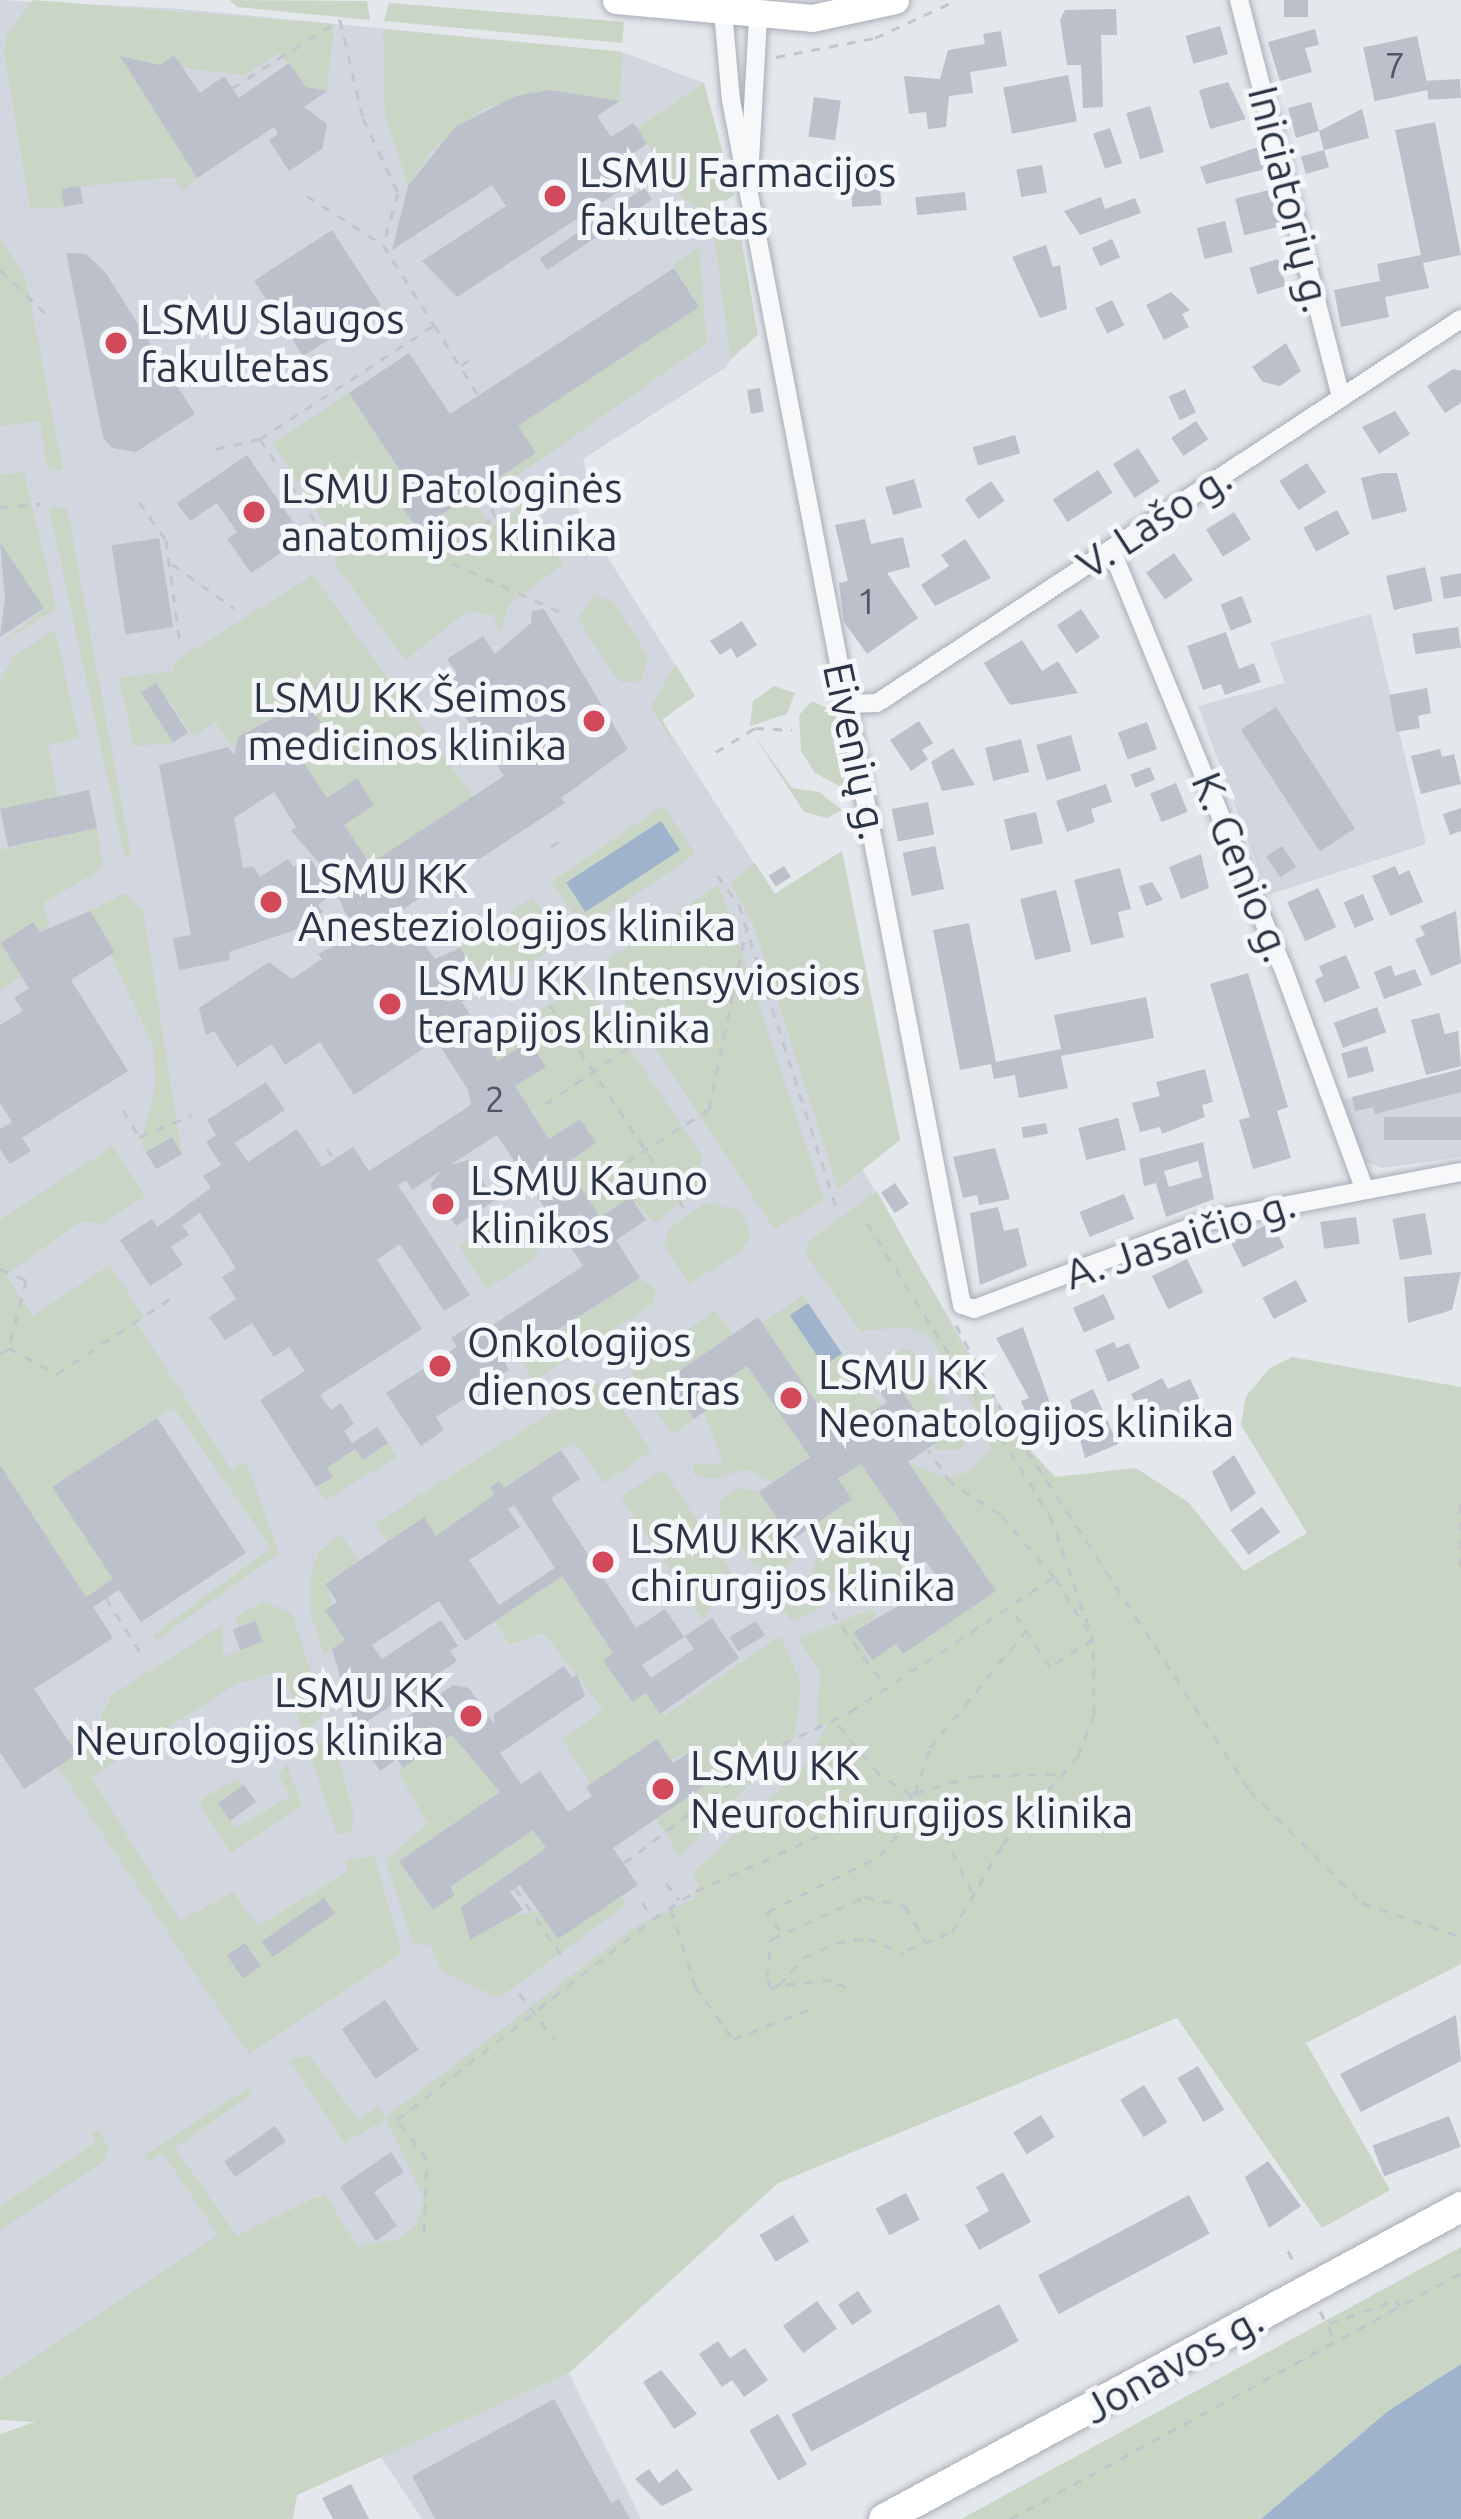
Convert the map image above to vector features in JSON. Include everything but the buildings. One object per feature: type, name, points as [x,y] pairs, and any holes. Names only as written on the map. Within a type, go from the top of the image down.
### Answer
[{"type":"main road","points":[[616,0],[831,16],[895,0]]},
{"type":"main road","name":"Jonavos g.","points":[[884,2519],[1461,2207]]},
{"type":"street","name":"Iniciatorių g.","points":[[1239,0],[1342,398]]},
{"type":"street","name":"Eivenių g.","points":[[723,11],[748,184],[962,1304],[974,1309]]},
{"type":"street","name":"Eivenių g.","points":[[748,184],[756,55],[773,11]]},
{"type":"street","name":"V. Lašo g.","points":[[847,704],[877,704],[1459,319]]},
{"type":"street","name":"K. Genio g.","points":[[1111,549],[1282,964],[1364,1188]]},
{"type":"street","name":"A. Jasaičio g.","points":[[974,1309],[1211,1220],[1461,1172]]},
{"type":"path","points":[[756,55],[790,57],[875,38],[956,0]]},
{"type":"path","points":[[232,88],[340,20],[363,118],[398,193],[382,245]]},
{"type":"path","points":[[308,196],[382,245],[478,395]]},
{"type":"path","points":[[0,270],[45,314]]},
{"type":"path","points":[[215,449],[260,439],[434,325]]},
{"type":"path","points":[[460,366],[471,359]]},
{"type":"path","points":[[260,439],[326,538],[436,556],[567,615]]},
{"type":"path","points":[[436,556],[495,517],[490,506],[502,475]]},
{"type":"path","points":[[139,502],[166,540],[180,644]]},
{"type":"path","points":[[0,507],[40,504]]},
{"type":"path","points":[[315,551],[326,538]]},
{"type":"path","points":[[169,562],[234,608]]},
{"type":"path","points":[[716,752],[755,728],[792,730]]},
{"type":"path","points":[[551,847],[562,839]]},
{"type":"path","points":[[717,875],[747,927],[836,1207]]},
{"type":"path","points":[[596,1182],[709,1108],[747,927]]},
{"type":"path","points":[[539,990],[685,1210]]},
{"type":"path","points":[[544,1104],[640,1040]]},
{"type":"path","points":[[123,1110],[139,1137],[192,1115]]},
{"type":"path","points":[[327,1148],[334,1159]]},
{"type":"path","points":[[779,1985],[803,1958],[836,1943],[867,1938],[905,1951],[952,1932],[1002,1845],[1065,1774],[1094,1714],[1093,1639],[1050,1516],[866,1223]]},
{"type":"path","points":[[0,1269],[26,1280],[9,1348],[0,1354]]},
{"type":"path","points":[[9,1348],[56,1374],[173,1297]]},
{"type":"path","points":[[951,1316],[1007,1420],[1250,1791],[1362,1903],[1461,1937]]},
{"type":"path","points":[[928,1449],[951,1484],[1000,1514],[1054,1577],[1093,1639]]},
{"type":"path","points":[[1461,1504],[1461,1576]]},
{"type":"path","points":[[624,1863],[782,1744],[834,1719],[1054,1577]]},
{"type":"path","points":[[106,1598],[144,1658]]},
{"type":"path","points":[[1011,1606],[1050,1667],[1093,1639]]},
{"type":"path","points":[[832,1612],[885,1687]]},
{"type":"path","points":[[780,1931],[767,1912],[880,1856],[909,1820],[930,1748],[1026,1630]]},
{"type":"path","points":[[834,1719],[879,1774],[931,1808],[973,1894]]},
{"type":"path","points":[[424,2232],[427,2159],[397,2120],[653,1918],[680,1901],[913,1794],[974,1776],[1065,1774]]},
{"type":"path","points":[[667,1883],[680,1901]]},
{"type":"path","points":[[515,1888],[564,1959]]},
{"type":"path","points":[[846,1987],[831,1980],[771,1988],[765,1961],[780,1931],[865,1897],[889,1897],[914,1916],[926,1942]]},
{"type":"path","points":[[642,1902],[653,1918]]},
{"type":"path","points":[[670,1907],[671,1929],[695,1986],[733,2038],[813,2008]]},
{"type":"path","points":[[519,1993],[555,2040]]},
{"type":"path","points":[[1010,2519],[1461,2273]]},
{"type":"path","points":[[1336,2341],[1327,2324],[1396,2300],[1400,2307]]},
{"type":"shaded area","name":"LSMU Kauno klinikos","points":[[0,0],[182,9],[622,52],[704,83],[743,340],[725,368],[583,459],[590,485],[571,499],[695,696],[662,720],[774,894],[842,851],[900,1140],[861,1167],[1223,1787],[635,1927],[547,1995],[414,2165],[423,2197],[417,2223],[398,2239],[358,2247],[323,2193],[237,2237],[0,2420]]},
{"type":"shaded area","points":[[1371,614],[1426,844],[1268,895],[1198,706],[1285,683],[1270,642]]},
{"type":"shaded area","points":[[1461,1069],[1461,1157],[1382,1168],[1364,1161],[1342,1100]]},
{"type":"shaded area","points":[[569,2373],[641,2519],[422,2519],[381,2457]]},
{"type":"green space","points":[[33,0],[334,24],[327,91],[306,87],[279,53],[245,75],[183,68],[174,55],[160,65],[122,56],[197,178],[183,191],[174,177],[62,188],[64,207],[30,208],[4,53],[7,33]]},
{"type":"green space","points":[[230,0],[367,1],[370,20],[237,7]]},
{"type":"green space","points":[[389,3],[624,22],[622,43],[384,21]]},
{"type":"green space","points":[[383,29],[622,52],[620,101],[550,90],[483,109],[433,149],[408,186],[385,115]]},
{"type":"green space","points":[[704,83],[734,195],[708,213],[684,200],[637,128]]},
{"type":"green space","points":[[726,229],[741,237],[758,335],[731,359],[713,230]]},
{"type":"green space","points":[[0,236],[26,280],[63,470],[47,468],[40,421],[0,426]]},
{"type":"green space","points":[[699,248],[707,343],[476,505],[493,526],[523,504],[564,564],[509,604],[501,633],[493,615],[468,611],[405,660],[335,564],[334,539],[273,444],[349,393],[412,489],[397,500],[418,530],[535,453],[518,426],[699,307],[673,264]]},
{"type":"green space","points":[[24,472],[56,608],[0,645],[44,608],[0,542],[0,475]]},
{"type":"green space","points":[[49,507],[67,508],[131,855],[125,859]]},
{"type":"green space","points":[[313,575],[473,797],[370,864],[344,825],[356,779],[327,798],[267,719],[233,748],[215,722],[194,736],[156,684],[141,694],[174,743],[134,746],[119,678],[173,671],[174,662]]},
{"type":"green space","points":[[593,595],[613,602],[648,656],[642,680],[623,683],[614,675],[578,619]]},
{"type":"green space","points":[[55,630],[79,738],[48,745],[58,797],[0,810],[0,682],[13,656]]},
{"type":"green space","points":[[676,665],[695,696],[662,719],[678,754],[651,706]]},
{"type":"green space","points":[[774,686],[795,693],[787,714],[750,726],[753,701]]},
{"type":"green space","points":[[812,701],[839,714],[847,790],[815,773],[801,751],[799,715]]},
{"type":"green space","points":[[753,734],[792,788],[819,792],[842,810],[827,818],[804,812]]},
{"type":"green space","points":[[663,806],[695,854],[584,930],[551,881]]},
{"type":"green space","points":[[97,828],[103,868],[42,904],[50,925],[40,932],[33,923],[1,943],[22,976],[0,990],[0,850]]},
{"type":"green space","points":[[842,851],[900,1140],[838,1189],[753,923],[730,883],[755,863],[775,894]]},
{"type":"green space","points":[[718,884],[824,1200],[774,1229],[601,965]]},
{"type":"green space","points":[[125,893],[143,910],[182,1154],[172,1138],[147,1153],[141,1144],[155,1089],[154,1047],[90,911]]},
{"type":"green space","points":[[533,897],[563,944],[485,987],[460,948]]},
{"type":"green space","points":[[585,982],[702,1156],[696,1191],[654,1223],[631,1197],[600,1217],[565,1164],[596,1143],[580,1119],[549,1139],[515,1086],[545,1067],[529,1042],[498,1061],[471,1019],[518,1025]]},
{"type":"green space","points":[[113,1146],[145,1196],[100,1224],[81,1221],[6,1275],[33,1316],[110,1265],[144,1317],[137,1323],[231,1470],[246,1462],[279,1553],[157,1640],[153,1635],[271,1548],[173,1407],[53,1487],[113,1579],[86,1597],[0,1465],[0,1220]]},
{"type":"green space","points":[[877,1191],[1006,1424],[1055,1477],[1136,1468],[1189,1503],[1244,1571],[1307,1533],[1241,1425],[1246,1396],[1269,1369],[1292,1357],[1461,1387],[1461,1964],[1306,2043],[1390,2190],[1322,2228],[1177,2018],[778,2183],[569,2373],[297,2495],[293,2519],[0,2519],[0,2434],[35,2422],[0,2420],[0,2380],[218,2235],[163,2153],[148,2162],[143,2156],[247,2089],[251,2094],[175,2148],[237,2236],[324,2193],[358,2246],[398,2239],[417,2223],[423,2197],[386,2119],[344,2143],[289,2061],[309,2055],[358,2119],[379,2106],[386,2117],[635,1927],[693,1899],[699,1884],[692,1874],[806,1765],[828,1723],[817,1726],[820,1672],[798,1639],[872,1609],[877,1615],[853,1632],[871,1660],[896,1644],[903,1654],[996,1591],[908,1462],[946,1479],[971,1471],[991,1448],[981,1418],[928,1335],[907,1327],[860,1331],[805,1253],[810,1240]]},
{"type":"green space","points":[[705,1203],[740,1210],[751,1234],[741,1251],[689,1284],[664,1245],[669,1229]]},
{"type":"green space","points":[[512,1213],[539,1256],[486,1289],[459,1246]]},
{"type":"green space","points":[[640,1278],[656,1289],[652,1304],[534,1381],[518,1357]]},
{"type":"green space","points":[[803,1295],[808,1303],[790,1316],[824,1365],[842,1354],[881,1406],[838,1435],[762,1323]]},
{"type":"green space","points":[[715,1310],[733,1334],[667,1378],[694,1419],[672,1435],[630,1371]]},
{"type":"green space","points":[[901,1348],[912,1350],[963,1426],[968,1436],[960,1450],[936,1450],[885,1365]]},
{"type":"green space","points":[[747,1366],[810,1457],[773,1482],[746,1469],[712,1479],[693,1474],[694,1464],[724,1465],[699,1399]]},
{"type":"green space","points":[[596,1384],[609,1389],[651,1451],[604,1483],[574,1441],[504,1488],[499,1481],[491,1486],[495,1494],[436,1536],[424,1518],[387,1542],[375,1524]]},
{"type":"green space","points":[[388,1443],[397,1457],[325,1500],[316,1487],[332,1477],[327,1468],[355,1449],[363,1460]]},
{"type":"green space","points":[[861,1464],[910,1535],[896,1545],[913,1575],[851,1601],[852,1587],[823,1597],[823,1607],[792,1621],[769,1591],[798,1589],[813,1570],[817,1554],[806,1531],[851,1499],[838,1479]]},
{"type":"green space","points":[[663,1470],[731,1572],[703,1621],[621,1496]]},
{"type":"green space","points":[[740,1488],[759,1492],[792,1540],[798,1555],[782,1572],[754,1565],[719,1514],[720,1500]]},
{"type":"green space","points":[[341,1534],[358,1561],[325,1583],[345,1640],[324,1654],[311,1615],[310,1577],[318,1553]]},
{"type":"green space","points":[[562,1576],[613,1653],[604,1660],[631,1702],[646,1693],[664,1716],[780,1636],[801,1682],[795,1736],[680,1856],[656,1819],[703,1787],[690,1753],[591,1784],[563,1740],[603,1709],[544,1633],[509,1644],[494,1621]]},
{"type":"green space","points":[[264,1601],[292,1614],[324,1712],[314,1724],[303,1732],[283,1670],[236,1684],[91,1777],[180,1921],[233,1892],[258,1926],[348,1871],[345,1861],[374,1856],[402,1953],[249,2054],[58,1767],[68,1740],[99,1721],[112,1695],[222,1625],[223,1657],[262,1642],[255,1622],[239,1628],[235,1617]]},
{"type":"green space","points":[[452,1735],[500,1792],[400,1860],[432,1910],[454,1895],[450,1887],[533,1830],[546,1848],[461,1907],[470,1940],[512,1916],[620,1896],[627,1904],[499,1998],[442,1972],[430,1945],[413,1943],[386,1860],[428,1823],[398,1772]]},
{"type":"green space","points":[[322,1742],[334,1742],[354,1815],[351,1832],[337,1835],[309,1751]]},
{"type":"green space","points":[[286,1763],[302,1806],[231,1853],[201,1808],[204,1797],[237,1780],[244,1785],[217,1803],[236,1828],[290,1796],[279,1776]]},
{"type":"green space","points":[[98,2130],[109,2149],[104,2161],[0,2230],[0,2206],[96,2142],[91,2133]]},
{"type":"green space","points":[[1461,2247],[1461,2364],[1388,2411],[1261,2519],[961,2519]]},
{"type":"water","points":[[661,821],[680,850],[585,912],[566,883]]},
{"type":"water","points":[[808,1303],[842,1354],[824,1366],[790,1315]]},
{"type":"water","points":[[1461,2364],[1461,2519],[1261,2519],[1388,2411]]},
{"type":"place","name":"LSMU Farmacijos fakultetas","points":[[555,196]]},
{"type":"place","name":"LSMU Slaugos fakultetas","points":[[116,343]]},
{"type":"place","name":"LSMU Patologinės anatomijos klinika","points":[[254,512]]},
{"type":"place","name":"LSMU KK Šeimos medicinos klinika","points":[[594,721]]},
{"type":"place","name":"LSMU KK Anesteziologijos klinika","points":[[271,902]]},
{"type":"place","name":"LSMU KK Intensyviosios terapijos klinika","points":[[390,1004]]},
{"type":"place","name":"LSMU Kauno klinikos","points":[[443,1204]]},
{"type":"place","name":"Onkologijos dienos centras","points":[[440,1366]]},
{"type":"place","name":"LSMU KK Neonatologijos klinika","points":[[791,1398]]},
{"type":"place","name":"LSMU KK Vaikų chirurgijos klinika","points":[[603,1562]]},
{"type":"place","name":"LSMU KK Neurologijos klinika","points":[[471,1716]]},
{"type":"place","name":"LSMU KK Neurochirurgijos klinika","points":[[663,1789]]}]
